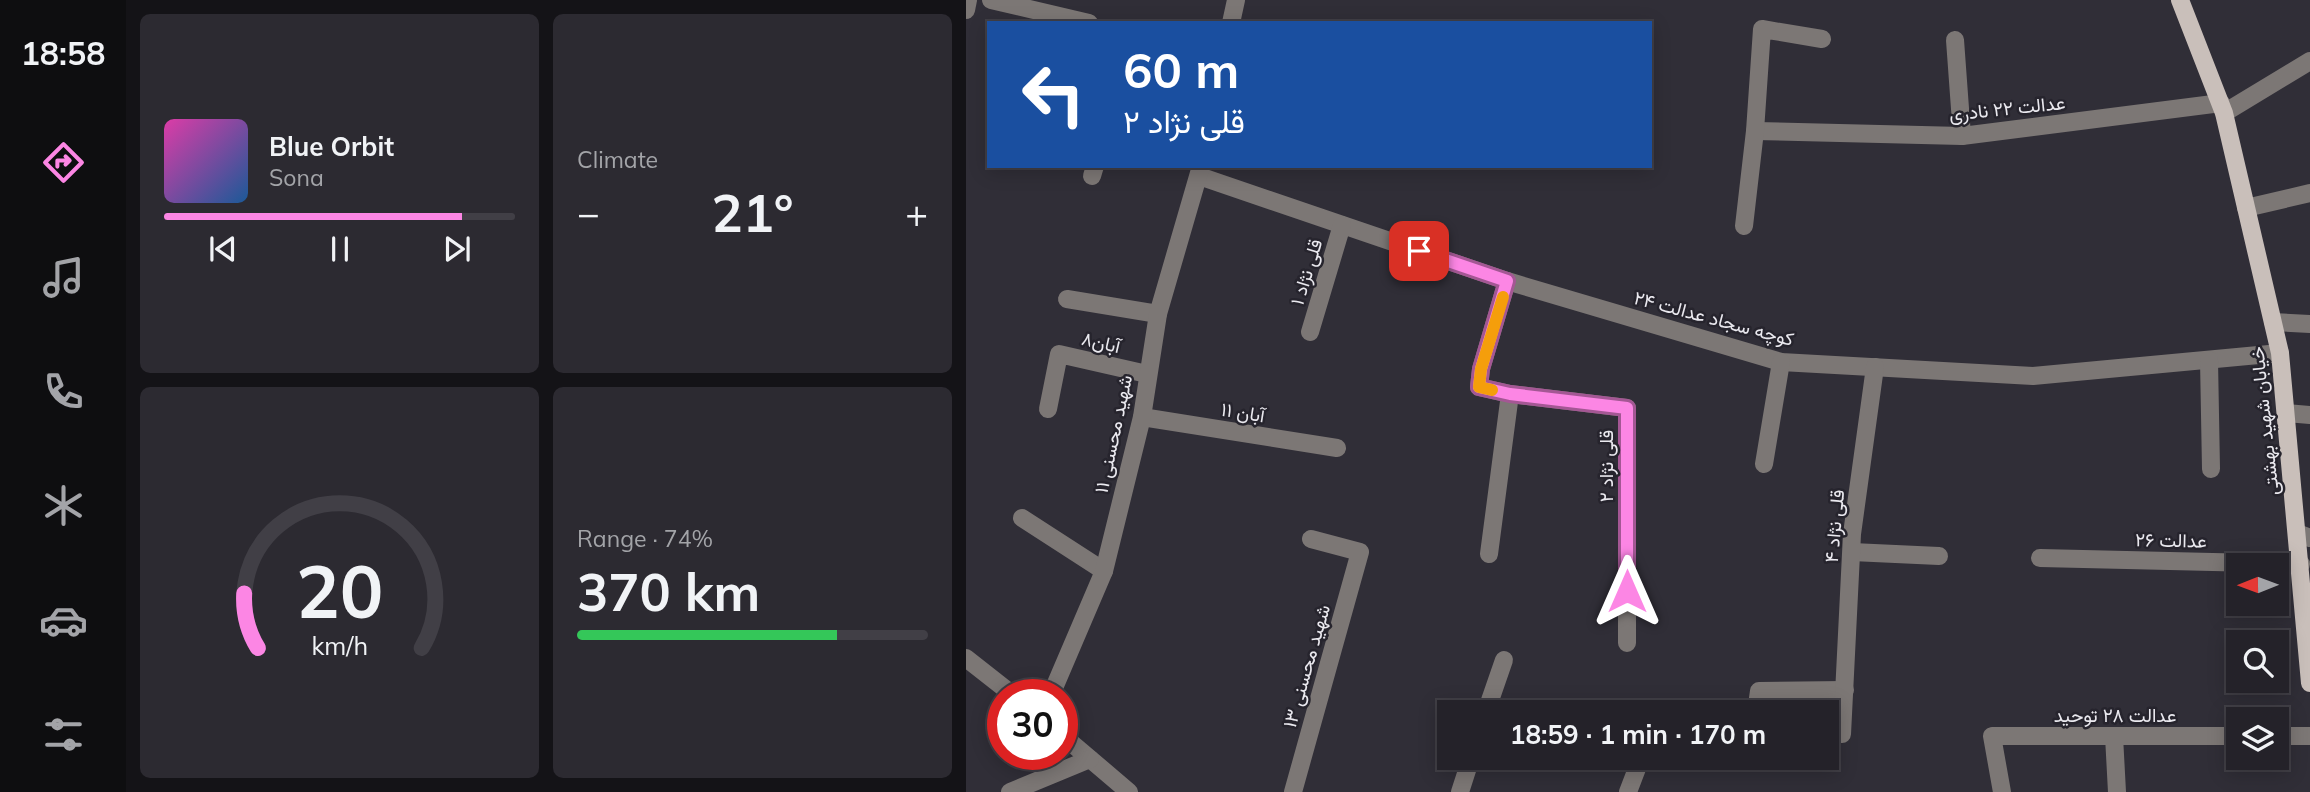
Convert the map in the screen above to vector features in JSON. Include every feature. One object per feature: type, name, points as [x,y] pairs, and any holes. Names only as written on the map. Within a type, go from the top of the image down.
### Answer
[{"type":"main road","name":"خیابان شهید بهشتی","points":[[2180,0],[2223,108],[2280,353],[2303,536],[2301,564],[2310,683]]},
{"type":"street","points":[[966,10],[968,0]]},
{"type":"street","points":[[991,0],[1080,21]]},
{"type":"street","points":[[1232,21],[1236,0]]},
{"type":"street","points":[[1745,226],[1762,29],[1822,38]]},
{"type":"street","points":[[1955,40],[1962,136]]},
{"type":"street","points":[[2223,108],[2310,61]]},
{"type":"street","name":"عدالت ۲۲ نادری","points":[[1755,131],[1962,136],[2223,108]]},
{"type":"street","name":"کوچه سجاد عدالت ۲۴","points":[[1200,171],[1342,225],[1507,281],[1782,362],[2033,376],[2280,353]]},
{"type":"street","name":"شهید محسنی ۱۱","points":[[1058,679],[1104,571],[1142,417],[1158,314],[1200,171]]},
{"type":"street","points":[[2246,208],[2310,193]]},
{"type":"street","name":"قلی نژاد ۱","points":[[1310,332],[1342,225]]},
{"type":"street","name":"قلی نژاد ۲","points":[[1507,281],[1481,369],[1479,387],[1510,394],[1627,408],[1627,643]]},
{"type":"street","points":[[1067,299],[1158,314]]},
{"type":"street","points":[[2273,322],[2310,324]]},
{"type":"street","name":"آبان۸","points":[[1048,409],[1059,354],[1147,374]]},
{"type":"street","points":[[2209,360],[2211,469]]},
{"type":"street","points":[[1764,464],[1782,362]]},
{"type":"street","name":"قلی نژاد ۴","points":[[1842,734],[1852,534],[1875,367]]},
{"type":"street","points":[[1489,554],[1510,394]]},
{"type":"street","points":[[2286,413],[2310,415]]},
{"type":"street","name":"آبان ۱۱","points":[[1142,417],[1337,448]]},
{"type":"street","points":[[1022,518],[1104,571]]},
{"type":"street","name":"شهید محسنی ۱۳","points":[[1293,792],[1360,552],[1311,539]]},
{"type":"street","points":[[1852,552],[1939,556]]},
{"type":"street","name":"عدالت ۲۶","points":[[2040,558],[2301,564]]},
{"type":"street","points":[[966,658],[993,679]]},
{"type":"street","points":[[1490,700],[1504,660]]},
{"type":"street","points":[[1758,700],[1759,691],[1845,690]]},
{"type":"street","name":"عدالت ۲۸ توحید","points":[[2002,792],[1992,736],[2226,736]]},
{"type":"street","points":[[2114,736],[2117,792]]},
{"type":"street","points":[[2289,736],[2310,736]]},
{"type":"street","points":[[1078,749],[1129,792]]},
{"type":"street","points":[[1010,792],[1090,759]]},
{"type":"street","points":[[1460,792],[1467,770]]},
{"type":"street","points":[[1628,792],[1636,770]]},
{"type":"slow traffic","points":[[1492,390],[1479,387],[1481,369],[1503,297]]},
{"type":"route","points":[[1419,251],[1507,281],[1481,369],[1479,387],[1510,394],[1627,408],[1627,591]]}]
